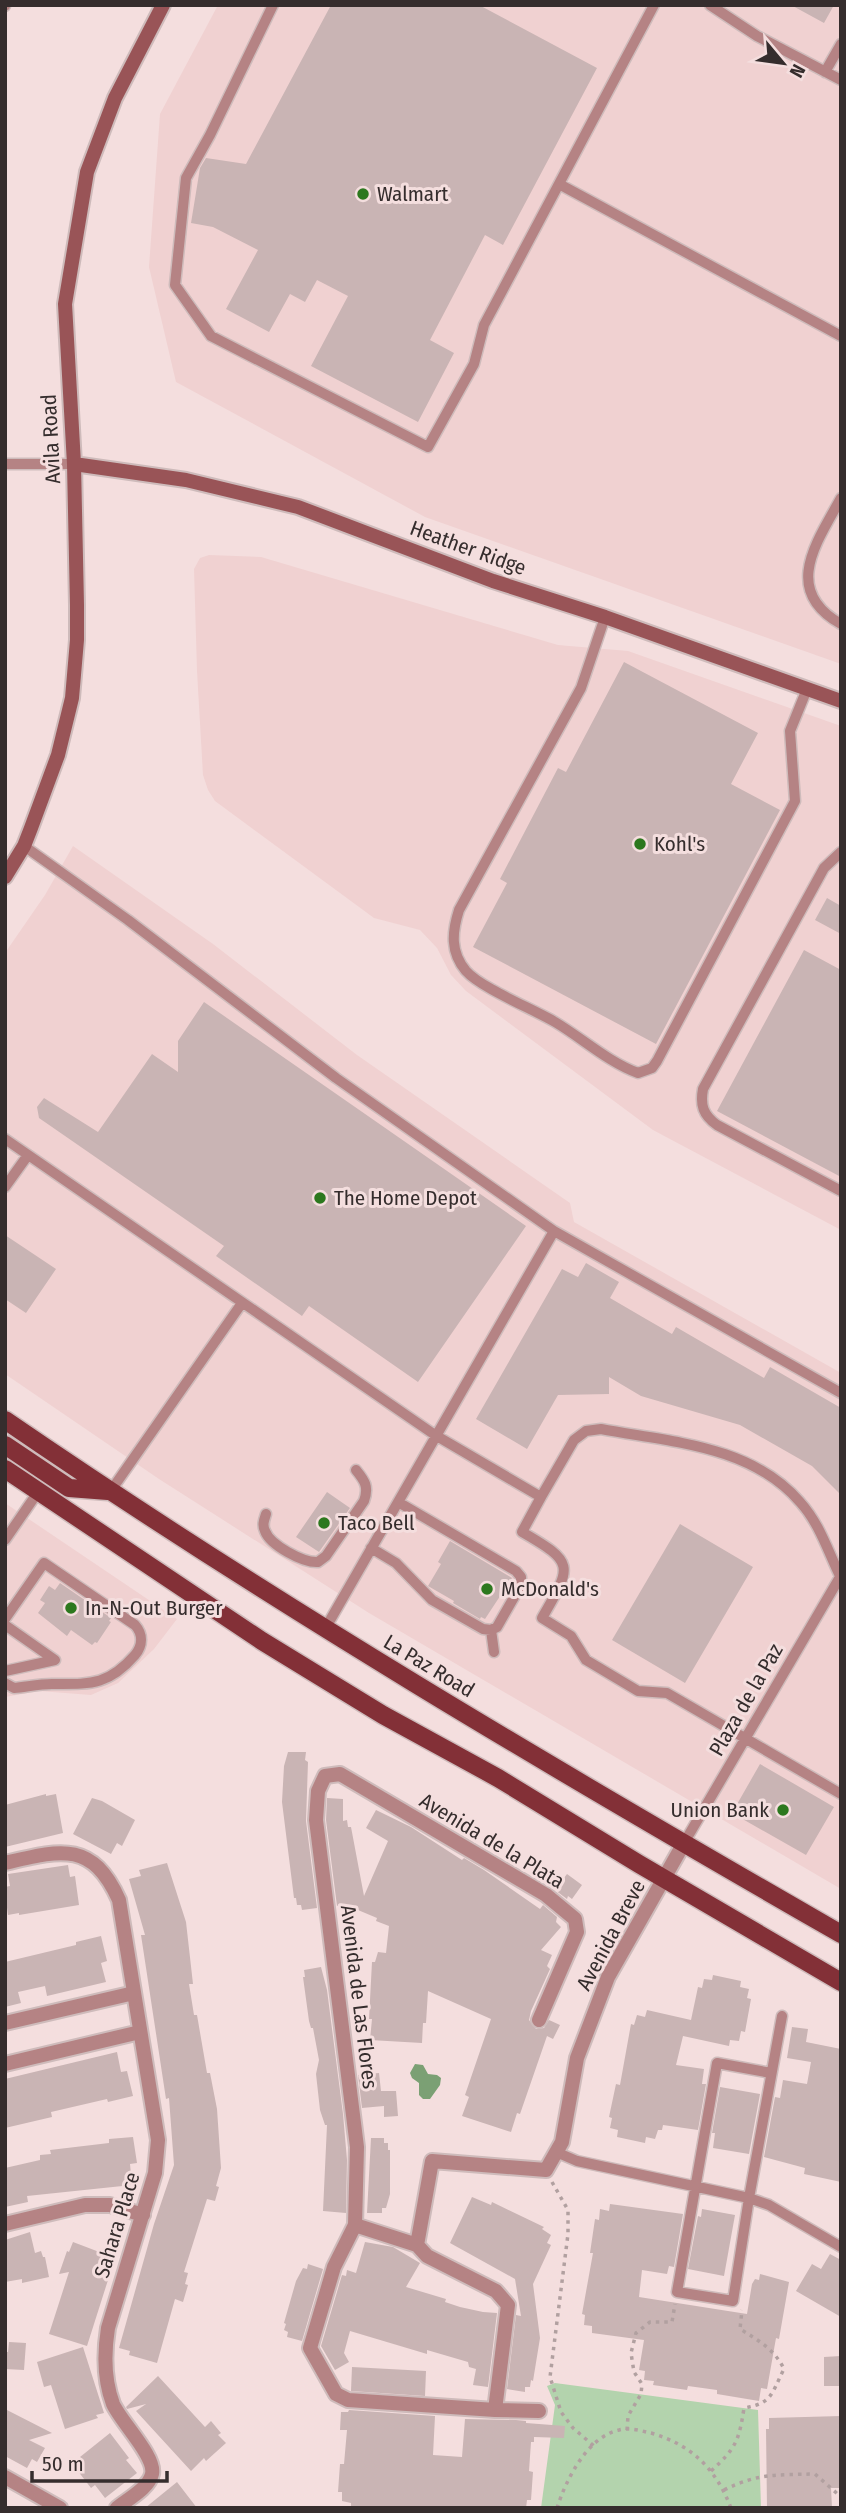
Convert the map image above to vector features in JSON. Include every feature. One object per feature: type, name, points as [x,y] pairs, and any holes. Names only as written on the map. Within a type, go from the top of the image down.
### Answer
[{"type":"main road","name":"Avila Road","points":[[5,877],[24,846],[58,755],[72,698],[77,640],[74,464],[65,304],[87,172],[115,98],[163,5]]},
{"type":"main road","name":"Heather Ridge","points":[[74,464],[186,480],[298,507],[493,581],[605,617],[841,701]]},
{"type":"main road","name":"La Paz Road","points":[[5,1420],[110,1492],[325,1629],[841,1934]]},
{"type":"main road","points":[[5,1445],[69,1488],[110,1492]]},
{"type":"main road","points":[[5,1469],[262,1641],[383,1715],[498,1778],[841,1982]]},
{"type":"street","name":"Avenida de la Plata","points":[[326,1776],[340,1774],[546,1895],[575,1919],[577,1932],[539,2020]]},
{"type":"street","name":"Avenida de Las Flores","points":[[326,1776],[318,1791],[316,1821],[357,2147],[355,2225]]},
{"type":"street","name":"Avenida Breve","points":[[546,2170],[562,2142],[577,2058],[608,1977],[684,1843]]},
{"type":"street","name":"Sahara Place","points":[[5,1863],[53,1852],[72,1854],[92,1861],[110,1880],[119,1900],[158,2140],[155,2173],[108,2328],[105,2373],[113,2403],[151,2461],[153,2473],[148,2483],[117,2508]]},
{"type":"street","points":[[5,2023],[134,1993]]},
{"type":"street","points":[[5,2064],[140,2032]]},
{"type":"street","points":[[417,2245],[432,2161],[546,2170]]},
{"type":"street","points":[[5,2224],[85,2205],[110,2205],[143,2215]]},
{"type":"street","points":[[495,2410],[508,2305],[496,2291],[426,2256],[417,2245],[355,2225],[334,2267],[310,2348],[336,2394],[348,2400],[495,2410],[539,2411]]},
{"type":"street","points":[[5,2477],[60,2508]]},
{"type":"lane","points":[[273,5],[210,135],[186,178],[175,285],[211,336],[428,447],[474,364],[480,333],[654,5]]},
{"type":"lane","points":[[710,5],[757,36],[841,80]]},
{"type":"lane","points":[[825,72],[841,44]]},
{"type":"lane","points":[[559,184],[841,335]]},
{"type":"lane","points":[[5,464],[74,464]]},
{"type":"lane","points":[[841,498],[812,552],[807,571],[809,589],[815,604],[841,624]]},
{"type":"lane","points":[[605,617],[581,688],[459,910],[453,942],[458,960],[474,977],[638,1073],[652,1068],[657,1061],[795,801],[790,731],[807,689]]},
{"type":"lane","points":[[24,846],[128,920],[336,1078],[554,1231],[841,1393]]},
{"type":"lane","points":[[841,852],[824,868],[703,1089],[701,1101],[708,1118],[717,1125],[841,1191]]},
{"type":"lane","points":[[5,1139],[435,1435],[541,1497]]},
{"type":"lane","points":[[5,1187],[27,1155]]},
{"type":"lane","points":[[325,1629],[554,1231]]},
{"type":"lane","points":[[110,1492],[242,1303]]},
{"type":"lane","points":[[840,1577],[822,1534],[800,1502],[773,1478],[744,1460],[713,1450],[601,1429],[586,1431],[574,1440],[522,1532],[552,1549],[562,1559],[566,1571],[562,1584],[542,1618],[571,1636],[586,1660],[638,1690],[667,1693],[841,1794]]},
{"type":"lane","points":[[266,1514],[263,1523],[269,1538],[300,1560],[318,1562],[326,1556],[364,1501],[368,1491],[366,1482],[356,1470]]},
{"type":"lane","points":[[5,1540],[38,1492]]},
{"type":"lane","points":[[371,1548],[396,1563],[432,1600],[483,1629],[491,1630],[497,1627],[521,1585],[521,1577],[516,1571],[398,1502]]},
{"type":"lane","points":[[5,1619],[44,1563],[135,1625],[140,1632],[141,1642],[138,1651],[123,1668],[87,1685],[48,1684],[14,1688],[5,1683]]},
{"type":"lane","name":"Plaza de la Paz","points":[[684,1843],[840,1577]]},
{"type":"lane","points":[[5,1625],[55,1660],[5,1671]]},
{"type":"lane","points":[[491,1630],[494,1652]]},
{"type":"lane","points":[[771,2073],[717,2063],[677,2292],[733,2301],[782,2016]]},
{"type":"lane","points":[[556,2152],[577,2161],[749,2198],[769,2205],[841,2247]]},
{"type":"path","points":[[546,2170],[568,2210],[568,2234],[550,2377],[561,2412],[573,2428],[594,2446]]},
{"type":"path","points":[[627,2430],[628,2416],[642,2394],[642,2385],[634,2372],[631,2353],[636,2333],[650,2322],[672,2322],[677,2292]]},
{"type":"path","points":[[710,2471],[726,2457],[739,2438],[744,2408],[761,2405],[771,2395],[784,2370],[778,2358],[760,2341],[740,2329],[743,2312],[733,2301]]},
{"type":"path","points":[[557,2508],[571,2474],[582,2457],[604,2437],[619,2430],[636,2429],[683,2446],[700,2459],[724,2490],[731,2508]]},
{"type":"path","points":[[724,2490],[746,2479],[762,2475],[815,2474],[841,2497]]},
{"type":"shaded area","points":[[218,5],[841,5],[841,664],[425,517],[176,382],[149,267],[160,114]]},
{"type":"shaded area","points":[[209,555],[261,557],[558,645],[628,651],[841,726],[841,1230],[653,1130],[466,991],[451,975],[437,948],[420,930],[374,918],[215,801],[203,775],[194,569],[200,558]]},
{"type":"shaded area","points":[[73,846],[213,944],[357,1055],[570,1203],[574,1222],[841,1373],[841,1889],[369,1613],[159,1479],[5,1374],[5,953],[45,895]]},
{"type":"shaded area","points":[[5,1503],[177,1619],[154,1649],[118,1683],[91,1695],[39,1691],[5,1697]]},
{"type":"shaded area","points":[[415,2064],[423,2065],[428,2074],[441,2078],[440,2085],[430,2099],[423,2099],[419,2095],[419,2083],[410,2073]]},
{"type":"shaded area","points":[[555,2383],[758,2410],[761,2508],[541,2508],[555,2405],[547,2386]]},
{"type":"building","name":"Walmart","points":[[331,5],[479,5],[597,68],[503,245],[485,235],[430,340],[454,353],[418,422],[311,366],[348,296],[317,280],[305,302],[290,294],[269,332],[226,309],[258,250],[213,227],[191,223],[200,168],[206,158],[246,164]]},
{"type":"building","points":[[791,5],[834,5],[824,23]]},
{"type":"building","name":"Kohl's","points":[[624,662],[758,733],[731,784],[780,810],[656,1044],[473,947],[507,883],[500,879],[558,768],[566,772]]},
{"type":"building","points":[[827,898],[841,906],[841,934],[815,920]]},
{"type":"building","points":[[804,950],[841,970],[841,1177],[717,1111]]},
{"type":"building","name":"The Home Depot","points":[[204,1002],[526,1226],[418,1382],[309,1306],[302,1316],[216,1256],[224,1246],[39,1118],[37,1107],[44,1098],[98,1132],[152,1054],[178,1072],[178,1041]]},
{"type":"building","points":[[5,1235],[56,1269],[26,1313],[5,1299]]},
{"type":"building","points":[[586,1263],[619,1282],[610,1298],[672,1334],[676,1327],[764,1378],[770,1367],[841,1408],[841,1495],[812,1466],[740,1425],[641,1396],[609,1377],[609,1394],[558,1395],[527,1449],[476,1419],[562,1269],[578,1277]]},
{"type":"building","name":"Taco Bell","points":[[327,1492],[350,1508],[319,1552],[296,1537]]},
{"type":"building","points":[[680,1524],[753,1567],[685,1683],[612,1640]]},
{"type":"building","points":[[450,1541],[512,1578],[485,1619],[480,1619],[428,1586]]},
{"type":"building","name":"In-N-Out Burger","points":[[60,1583],[111,1618],[97,1643],[92,1645],[71,1630],[67,1636],[38,1613],[45,1603],[40,1600],[49,1586],[55,1590]]},
{"type":"building","points":[[288,1752],[306,1752],[305,1760],[308,1762],[306,1821],[317,1908],[302,1910],[294,1898],[282,1802],[284,1766]]},
{"type":"building","name":"Union Bank","points":[[760,1764],[834,1807],[806,1855],[732,1813]]},
{"type":"building","points":[[46,1794],[56,1794],[63,1833],[5,1847],[5,1805]]},
{"type":"building","points":[[92,1798],[135,1820],[122,1846],[117,1843],[111,1854],[73,1834]]},
{"type":"building","points":[[327,1798],[343,1799],[343,1821],[347,1820],[348,1827],[351,1827],[364,1896],[388,1841],[366,1828],[376,1810],[411,1827],[462,1860],[464,1858],[540,1909],[543,1905],[557,1917],[556,1922],[561,1927],[541,1950],[552,1955],[547,1966],[550,1969],[529,2020],[536,2029],[544,2028],[549,2020],[560,2025],[553,2039],[547,2036],[520,2114],[517,2113],[511,2132],[462,2116],[469,2097],[465,2095],[491,2019],[428,1991],[422,2043],[370,2040],[372,1962],[375,1962],[378,1952],[386,1953],[389,1926],[346,1905],[337,1906],[326,1820]]},
{"type":"building","points":[[167,1863],[186,1922],[193,1984],[189,1984],[217,2109],[221,2168],[215,2201],[207,2199],[184,2272],[188,2273],[185,2284],[188,2285],[183,2302],[175,2299],[157,2363],[129,2355],[130,2351],[119,2348],[154,2224],[174,2165],[169,2098],[166,2099],[141,1935],[145,1935],[129,1879],[141,1876],[139,1870]]},
{"type":"building","points":[[68,1865],[70,1877],[75,1876],[79,1905],[8,1915],[5,1887],[10,1886],[8,1874]]},
{"type":"building","points":[[567,1874],[582,1885],[572,1899],[568,1896],[567,1899],[555,1890]]},
{"type":"building","points":[[101,1936],[107,1961],[101,1963],[106,1982],[47,1996],[45,1986],[18,1992],[21,2003],[5,2007],[5,1962],[76,1945],[76,1942]]},
{"type":"building","points":[[321,1967],[327,1990],[343,2114],[347,2160],[346,2213],[323,2211],[327,2125],[320,2110],[316,2074],[319,2060],[313,2028],[309,2021],[303,1977],[304,1970]]},
{"type":"building","points":[[713,1975],[741,1981],[740,1987],[749,1989],[747,1998],[751,1999],[745,2032],[741,2031],[739,2041],[730,2040],[729,2046],[683,2036],[676,2065],[704,2069],[702,2084],[706,2084],[698,2130],[663,2125],[655,2139],[646,2137],[645,2143],[617,2137],[618,2130],[610,2128],[612,2118],[609,2117],[616,2084],[620,2085],[631,2024],[634,2025],[637,2015],[645,2017],[647,2010],[691,2020],[698,1987],[702,1988],[704,1979],[712,1980]]},
{"type":"building","points":[[792,2027],[808,2029],[806,2042],[841,2049],[841,2182],[804,2174],[805,2168],[764,2157],[775,2097],[780,2098],[783,2080],[807,2084],[811,2062],[787,2058]]},
{"type":"building","points":[[117,2052],[121,2072],[127,2071],[133,2096],[51,2112],[52,2117],[5,2128],[5,2079]]},
{"type":"building","points":[[379,2073],[381,2091],[396,2091],[398,2116],[384,2117],[384,2106],[362,2108],[358,2075]]},
{"type":"building","points":[[720,2087],[760,2094],[749,2154],[713,2148],[715,2133],[712,2133]]},
{"type":"building","points":[[133,2137],[137,2163],[130,2164],[132,2185],[27,2196],[28,2202],[5,2207],[5,2168],[40,2160],[40,2155],[51,2154],[50,2150],[109,2143],[109,2139]]},
{"type":"building","points":[[371,2138],[384,2138],[384,2143],[388,2143],[390,2150],[390,2194],[382,2213],[367,2213]]},
{"type":"building","points":[[472,2197],[491,2205],[492,2202],[544,2227],[542,2229],[551,2235],[547,2243],[551,2245],[533,2284],[540,2338],[533,2381],[531,2380],[530,2387],[525,2387],[525,2392],[507,2389],[516,2315],[521,2316],[515,2279],[450,2243]]},
{"type":"building","points":[[610,2204],[683,2214],[674,2267],[669,2266],[667,2274],[642,2270],[639,2297],[747,2314],[752,2284],[755,2279],[759,2280],[760,2274],[789,2282],[767,2389],[761,2388],[759,2401],[717,2394],[717,2390],[688,2386],[687,2390],[653,2385],[654,2381],[644,2380],[645,2371],[639,2370],[644,2340],[592,2333],[592,2326],[584,2325],[585,2315],[582,2314],[593,2253],[590,2253],[595,2219],[599,2220],[600,2209],[609,2211]]},
{"type":"building","points":[[702,2209],[735,2215],[724,2276],[688,2269],[698,2216],[701,2217]]},
{"type":"building","points":[[30,2232],[35,2253],[41,2251],[45,2257],[49,2277],[22,2283],[22,2279],[5,2282],[5,2240]]},
{"type":"building","points":[[73,2242],[115,2258],[87,2346],[49,2334],[69,2272],[59,2274]]},
{"type":"building","points":[[365,2242],[393,2247],[420,2263],[406,2287],[446,2299],[445,2302],[460,2307],[497,2313],[488,2387],[473,2385],[476,2369],[469,2367],[468,2362],[427,2350],[427,2354],[350,2331],[344,2353],[349,2362],[335,2370],[321,2346],[342,2275],[346,2276],[347,2270],[356,2273]]},
{"type":"building","points":[[830,2254],[841,2260],[841,2317],[796,2291],[812,2264],[821,2269]]},
{"type":"building","points":[[308,2264],[323,2269],[302,2341],[287,2337],[284,2323],[296,2281]]},
{"type":"building","points":[[9,2342],[26,2343],[24,2370],[5,2369],[5,2352],[8,2352]]},
{"type":"building","points":[[83,2347],[104,2413],[96,2415],[98,2418],[65,2429],[51,2385],[44,2387],[37,2362]]},
{"type":"building","points":[[841,2356],[841,2386],[824,2386],[824,2357]]},
{"type":"building","points":[[352,2367],[426,2371],[425,2396],[351,2391]]},
{"type":"building","points":[[158,2376],[205,2427],[211,2421],[221,2433],[218,2435],[226,2443],[191,2471],[136,2411],[146,2404],[127,2409],[126,2407]]},
{"type":"building","points":[[5,2409],[52,2433],[29,2440],[45,2448],[37,2462],[32,2459],[27,2468],[5,2456]]},
{"type":"building","points":[[349,2410],[435,2416],[433,2455],[462,2457],[465,2419],[516,2420],[565,2426],[564,2438],[534,2437],[534,2442],[531,2442],[531,2500],[527,2500],[526,2508],[351,2506],[351,2503],[342,2501],[342,2492],[338,2492],[347,2430],[340,2430],[341,2412]]},
{"type":"building","points":[[841,2416],[841,2488],[831,2488],[832,2508],[767,2508],[766,2429],[769,2429],[769,2418]]},
{"type":"building","points":[[110,2433],[137,2473],[105,2498],[95,2485],[91,2488],[74,2466],[82,2459],[80,2457]]},
{"type":"building","points":[[177,2482],[197,2508],[145,2508]]},
{"type":"place","name":"Walmart","points":[[363,194]]},
{"type":"place","name":"Kohl's","points":[[640,844]]},
{"type":"place","name":"The Home Depot","points":[[320,1198]]},
{"type":"place","name":"Taco Bell","points":[[324,1523]]},
{"type":"place","name":"McDonald's","points":[[487,1589]]},
{"type":"place","name":"In-N-Out Burger","points":[[71,1608]]},
{"type":"place","name":"Union Bank","points":[[783,1810]]}]
